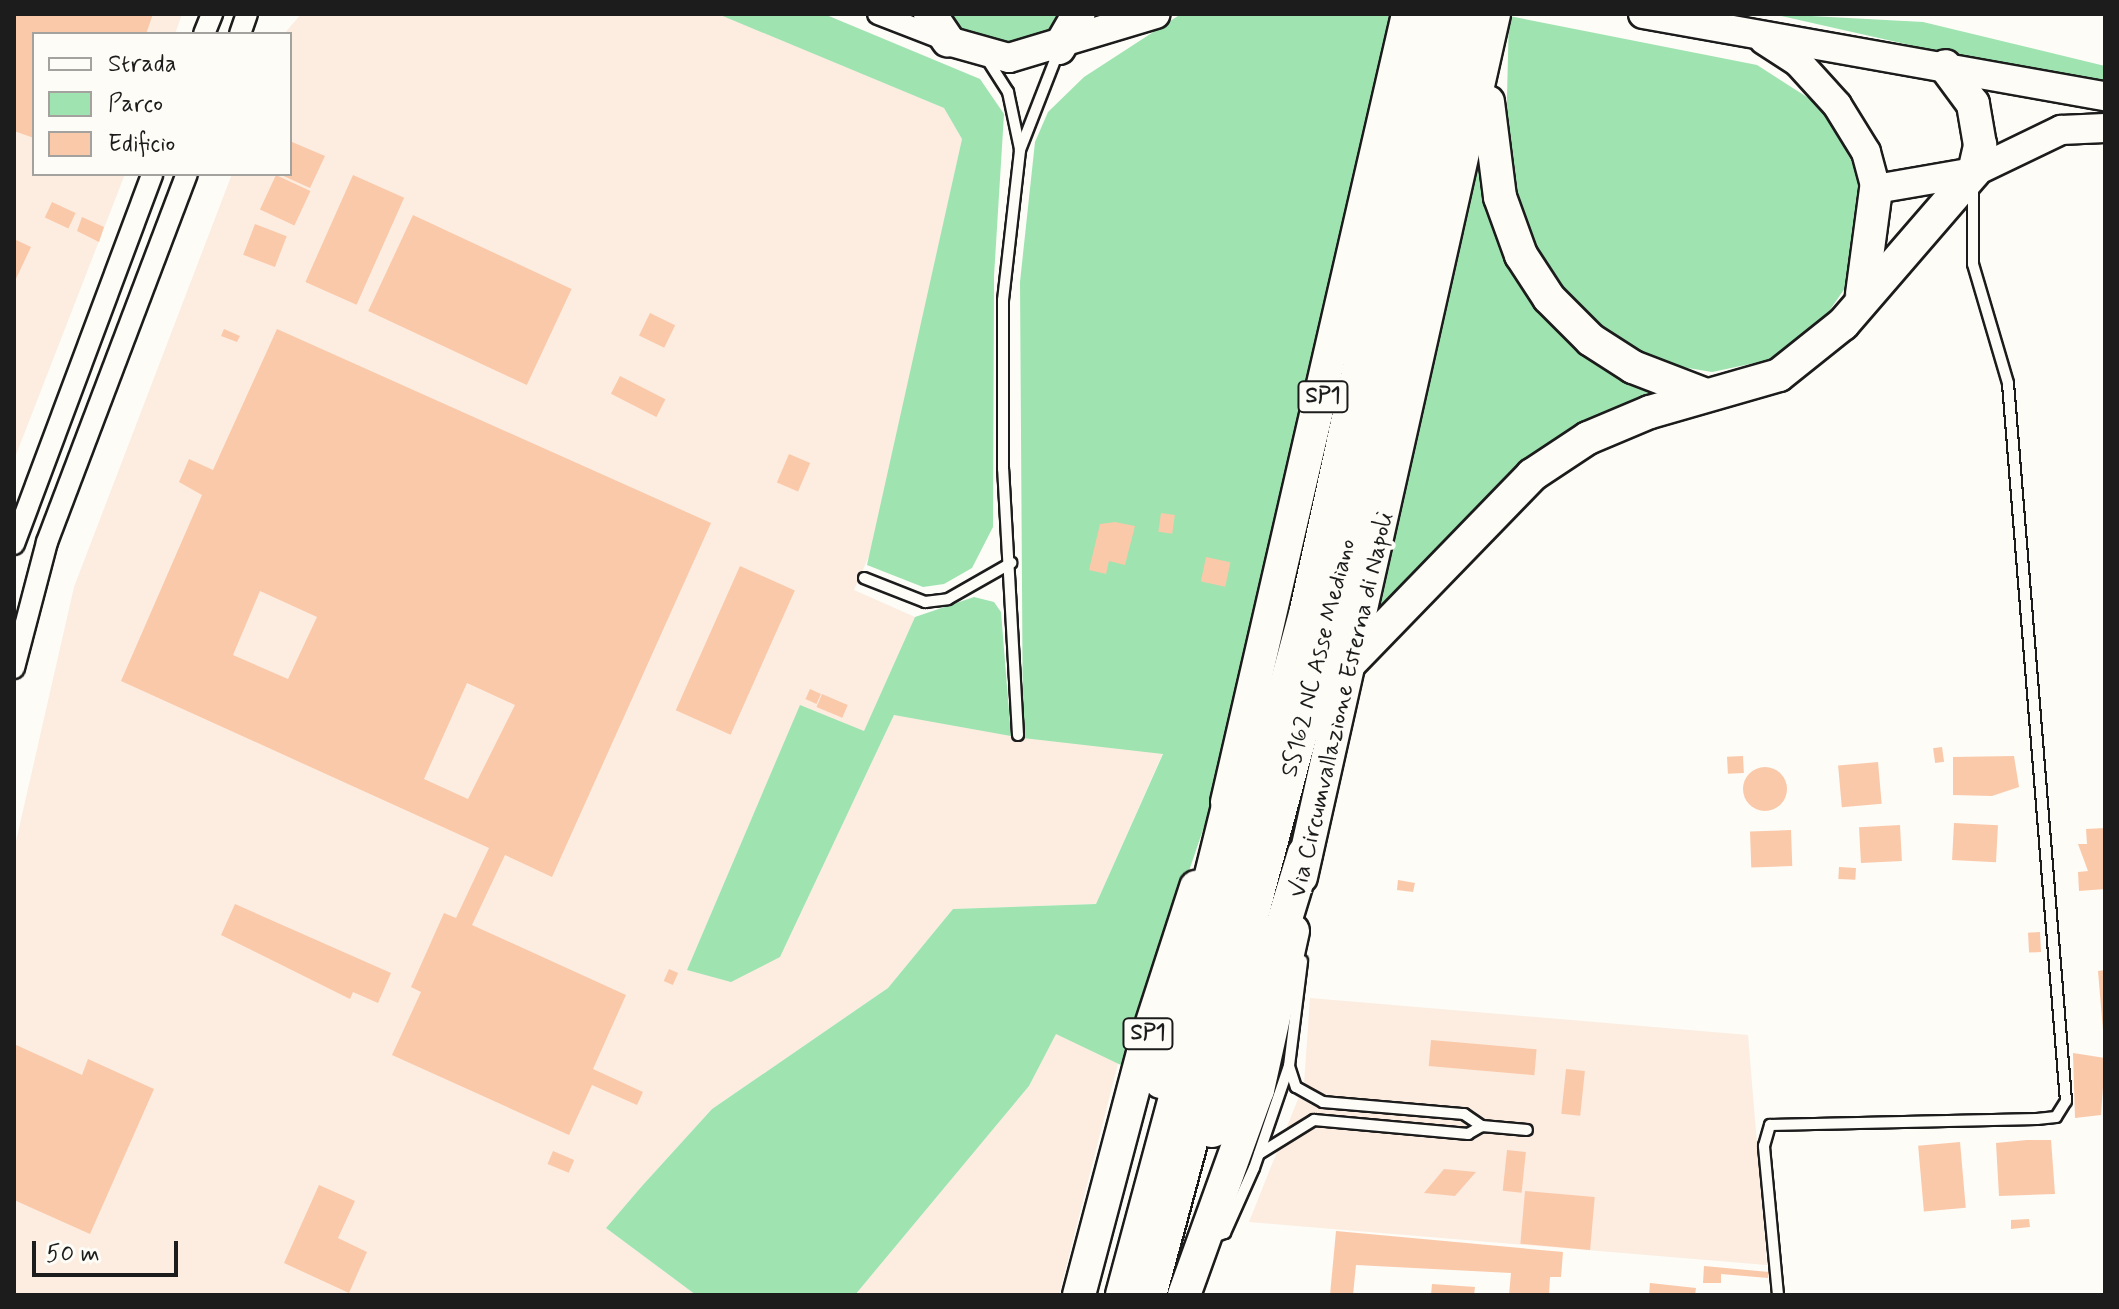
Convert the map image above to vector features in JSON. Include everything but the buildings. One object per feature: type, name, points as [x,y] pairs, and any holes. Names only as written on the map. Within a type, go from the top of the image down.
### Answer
[{"type":"highway","name":"SS162 NC Asse Mediano","points":[[1121,1295],[1307,610],[1438,14]]},
{"type":"highway","name":"SS162 NC Asse Mediano","points":[[1149,1295],[1178,1199],[1334,606],[1464,14]]},
{"type":"highway","points":[[1121,1295],[1178,992],[1236,778]]},
{"type":"highway","points":[[1178,1199],[1235,1082],[1305,853]]},
{"type":"main road","points":[[930,14],[948,41],[984,55],[1009,58],[1059,48],[1156,14]]},
{"type":"main road","points":[[1059,48],[1079,14]]},
{"type":"main road","name":"SP1","points":[[1079,1295],[1147,1038],[1236,778],[1408,14]]},
{"type":"main road","name":"Via Circumvallazione Esterna di Napoli","points":[[1184,1295],[1258,1090],[1305,853],[1494,14]]},
{"type":"main road","points":[[1643,14],[2105,96]]},
{"type":"main road","points":[[1760,37],[1798,62],[1837,105],[1866,152],[1876,189],[1862,294]]},
{"type":"main road","points":[[1486,53],[1489,154],[1528,266],[1591,340],[1633,367],[1706,395]]},
{"type":"main road","points":[[1348,665],[1532,475],[1588,438],[1706,395],[1779,375],[1810,357],[1862,294],[1974,172],[1980,145],[1973,104],[1945,66]]},
{"type":"main road","points":[[1876,189],[1974,172],[2061,130],[2105,128]]},
{"type":"street","points":[[878,14],[948,41]]},
{"type":"street","points":[[14,544],[151,176]]},
{"type":"street","points":[[14,668],[47,542],[186,176]]},
{"type":"lane","points":[[1018,735],[1011,563],[1003,469],[1003,300],[1020,150],[1059,48]]},
{"type":"lane","points":[[984,55],[1008,92],[1020,150]]},
{"type":"lane","points":[[1778,1295],[1764,1146],[1770,1125],[2037,1119],[2056,1117],[2066,1101],[2008,383],[1973,264],[1974,172]]},
{"type":"lane","points":[[864,578],[925,602],[948,599],[1011,563]]},
{"type":"lane","points":[[1202,1242],[1225,1233],[1259,1154],[1289,1066],[1305,945],[1297,903]]},
{"type":"lane","points":[[1289,1066],[1308,1098],[1464,1114],[1482,1126],[1527,1130]]},
{"type":"lane","points":[[1259,1154],[1314,1120],[1468,1134],[1482,1126]]},
{"type":"shaded area","points":[[14,14],[182,14],[176,32],[32,32],[32,176],[124,176],[14,460]]},
{"type":"shaded area","points":[[301,14],[721,14],[944,108],[962,139],[873,547],[854,590],[915,617],[864,732],[800,706],[687,970],[780,957],[894,715],[1163,753],[1096,904],[953,909],[888,988],[712,1109],[606,1228],[696,1295],[14,1295],[14,850],[74,587],[231,176],[292,176],[292,32],[286,32]]},
{"type":"shaded area","points":[[1310,998],[1748,1035],[1767,1265],[1249,1222],[1304,1084]]},
{"type":"shaded area","points":[[1126,1032],[1059,1295],[855,1295],[1029,1086],[1056,1033]]},
{"type":"green space","points":[[718,14],[824,14],[980,79],[1004,114],[994,276],[993,527],[972,568],[944,584],[923,587],[867,565],[962,139],[944,108]]},
{"type":"green space","points":[[943,14],[1069,14],[1021,49],[966,39]]},
{"type":"green space","points":[[1181,14],[1393,14],[1233,741],[1123,1066],[1056,1034],[1029,1086],[855,1295],[696,1295],[606,1228],[712,1109],[888,988],[953,909],[1096,904],[1163,754],[1023,738],[1020,282],[1035,142],[1048,112],[1084,77]]},
{"type":"green space","points":[[1772,14],[1923,22],[2105,66],[2105,89]]},
{"type":"green space","points":[[1509,16],[1757,65],[1824,108],[1861,180],[1852,278],[1818,327],[1769,360],[1712,372],[1646,361],[1591,328],[1528,250],[1505,176]]},
{"type":"green space","points":[[1482,169],[1501,242],[1667,392],[1637,408],[1379,613],[1474,172]]},
{"type":"green space","points":[[974,597],[994,602],[1001,612],[1011,736],[894,715],[780,957],[731,982],[687,970],[800,705],[864,731],[915,617]]}]
